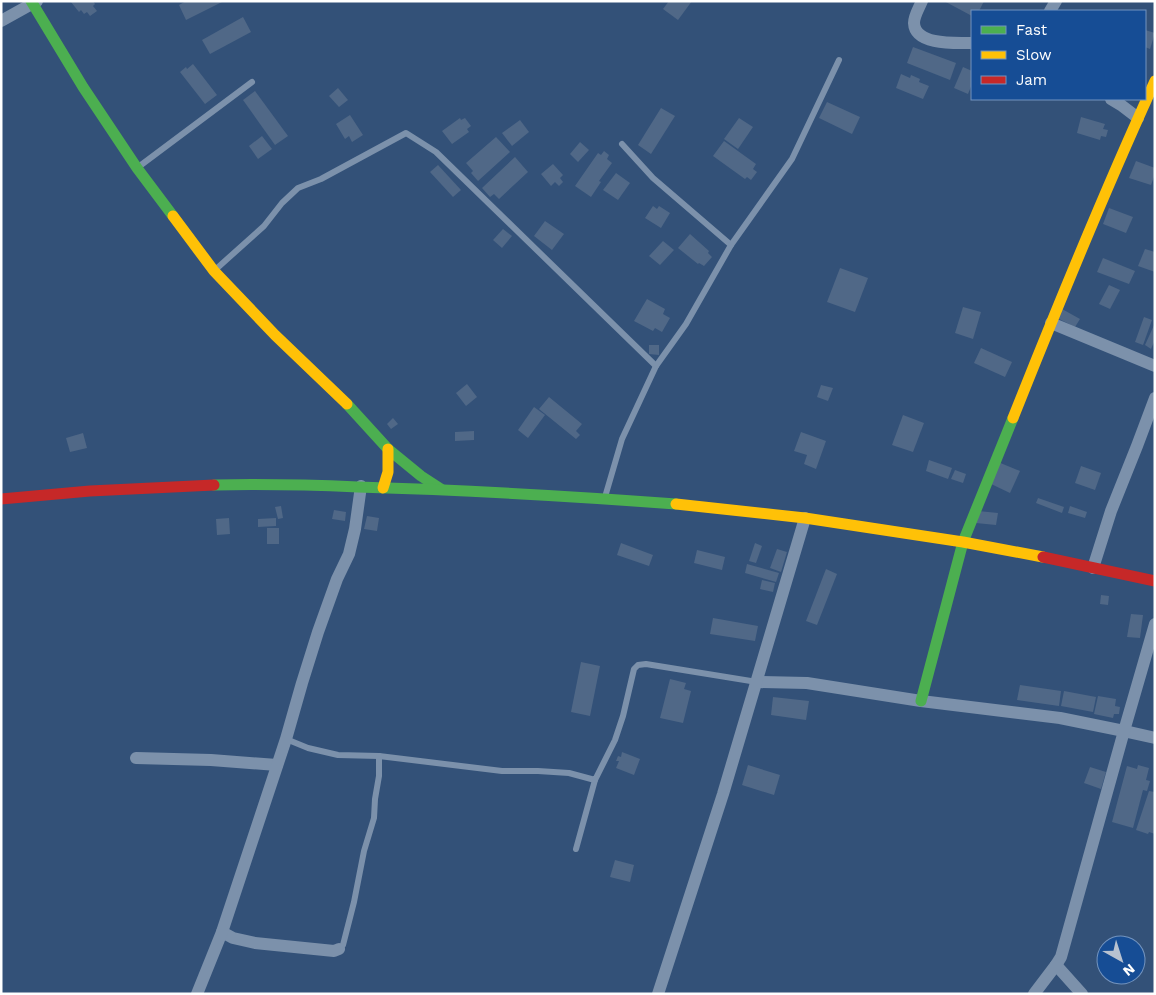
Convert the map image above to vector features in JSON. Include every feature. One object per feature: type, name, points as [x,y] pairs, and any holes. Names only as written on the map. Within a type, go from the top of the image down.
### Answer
[{"type":"street","points":[[922,1],[914,22],[915,29],[920,35],[928,40],[948,44],[971,43]]},
{"type":"street","points":[[1,21],[33,2],[83,86],[138,168],[214,271],[274,335],[354,411],[388,449],[441,490]]},
{"type":"street","points":[[1146,98],[1151,86]]},
{"type":"street","points":[[921,700],[962,542],[1051,323],[1145,100]]},
{"type":"street","points":[[1121,101],[1138,118]]},
{"type":"street","points":[[1051,323],[1155,366]]},
{"type":"street","points":[[1094,568],[1110,511],[1155,398]]},
{"type":"street","points":[[383,488],[388,472],[388,449]]},
{"type":"street","points":[[1,499],[90,491],[255,484],[361,486],[604,499],[685,505],[805,518],[962,542],[1155,581]]},
{"type":"street","points":[[197,994],[222,932],[286,739],[318,632],[337,579],[349,554],[356,529],[361,486]]},
{"type":"street","points":[[658,994],[723,794],[805,518]]},
{"type":"street","points":[[1034,994],[1061,957],[1155,624]]},
{"type":"street","points":[[757,682],[807,683],[1060,718],[1155,738]]},
{"type":"street","points":[[136,758],[211,760],[277,765]]},
{"type":"street","points":[[222,932],[232,938],[255,943],[334,951],[339,949]]},
{"type":"street","points":[[1056,965],[1082,994]]},
{"type":"lane","points":[[604,499],[622,438],[656,366],[686,324],[731,245],[792,159],[840,60]]},
{"type":"lane","points":[[138,168],[252,82]]},
{"type":"lane","points":[[214,271],[264,226],[282,203],[298,188],[321,179],[406,133],[436,152],[656,366]]},
{"type":"lane","points":[[622,144],[653,178],[731,245]]},
{"type":"lane","points":[[576,849],[595,780],[615,740],[624,716],[634,669],[638,665],[646,664],[757,682]]},
{"type":"lane","points":[[286,739],[308,748],[338,755],[379,756],[502,771],[569,773],[595,780]]},
{"type":"lane","points":[[339,949],[343,945],[364,851],[374,818],[379,776],[379,756]]},
{"type":"building","points":[[93,1],[95,4],[93,6],[97,11],[90,16],[87,12],[84,14],[81,10],[79,12],[71,2]]},
{"type":"building","points":[[186,1],[224,1],[186,20],[179,5]]},
{"type":"building","points":[[669,1],[692,1],[678,20],[663,9]]},
{"type":"building","points":[[944,1],[984,1],[980,10],[971,10],[971,15]]},
{"type":"building","points":[[243,17],[251,32],[210,54],[202,40]]},
{"type":"building","points":[[1146,30],[1155,33],[1150,49],[1146,47]]},
{"type":"building","points":[[913,47],[956,63],[950,80],[907,63]]},
{"type":"building","points":[[193,64],[217,95],[205,104],[180,72]]},
{"type":"building","points":[[963,67],[971,71],[971,86],[968,94],[954,88]]},
{"type":"building","points":[[901,74],[910,78],[911,75],[920,79],[919,82],[929,86],[923,99],[896,88]]},
{"type":"building","points":[[338,88],[348,100],[339,107],[329,96]]},
{"type":"building","points":[[255,91],[288,136],[275,145],[243,100]]},
{"type":"building","points":[[827,102],[860,117],[852,134],[819,118]]},
{"type":"building","points":[[661,108],[675,116],[651,154],[638,145]]},
{"type":"building","points":[[350,115],[363,135],[352,142],[349,136],[345,139],[336,124]]},
{"type":"building","points":[[1081,117],[1105,124],[1103,129],[1108,130],[1106,137],[1101,136],[1100,140],[1077,133]]},
{"type":"building","points":[[460,118],[461,120],[465,118],[471,126],[467,129],[469,132],[452,144],[442,131]]},
{"type":"building","points":[[739,118],[753,127],[738,149],[724,139]]},
{"type":"building","points":[[520,120],[529,132],[512,146],[502,133]]},
{"type":"building","points":[[262,136],[272,149],[258,159],[249,146]]},
{"type":"building","points":[[496,137],[510,152],[478,181],[466,163]]},
{"type":"building","points":[[724,141],[756,164],[753,169],[757,172],[751,180],[747,177],[745,179],[713,156]]},
{"type":"building","points":[[580,142],[589,150],[578,162],[570,154]]},
{"type":"building","points":[[604,151],[609,155],[607,159],[612,163],[599,181],[601,182],[591,197],[575,186],[598,153],[601,155]]},
{"type":"building","points":[[515,157],[528,172],[499,199],[494,194],[490,197],[482,188]]},
{"type":"building","points":[[1136,161],[1155,168],[1151,185],[1129,178]]},
{"type":"building","points":[[553,164],[563,175],[560,178],[563,182],[559,186],[555,182],[551,186],[541,174]]},
{"type":"building","points":[[438,165],[461,190],[453,197],[430,172]]},
{"type":"building","points":[[616,173],[630,183],[618,200],[603,190]]},
{"type":"building","points":[[653,206],[657,209],[659,206],[670,213],[661,228],[645,218]]},
{"type":"building","points":[[1109,208],[1133,217],[1126,233],[1103,224]]},
{"type":"building","points":[[545,221],[564,234],[552,250],[534,236]]},
{"type":"building","points":[[503,229],[512,236],[502,248],[493,240]]},
{"type":"building","points":[[690,234],[709,251],[708,253],[712,257],[704,266],[698,264],[678,248]]},
{"type":"building","points":[[663,241],[674,250],[660,265],[649,256]]},
{"type":"building","points":[[1145,249],[1155,252],[1155,272],[1138,266]]},
{"type":"building","points":[[1103,258],[1135,271],[1129,284],[1097,272]]},
{"type":"building","points":[[840,268],[868,278],[855,312],[827,302]]},
{"type":"building","points":[[1109,285],[1120,290],[1110,309],[1099,304]]},
{"type":"building","points":[[647,299],[665,309],[663,314],[670,318],[662,332],[655,328],[653,331],[634,321]]},
{"type":"building","points":[[963,307],[981,312],[973,339],[955,333]]},
{"type":"building","points":[[1062,309],[1080,319],[1075,327],[1057,318]]},
{"type":"building","points":[[1144,317],[1152,320],[1143,345],[1135,342]]},
{"type":"building","points":[[1155,323],[1155,340],[1151,349],[1145,345]]},
{"type":"building","points":[[649,345],[659,345],[659,355],[649,354]]},
{"type":"building","points":[[981,348],[1012,362],[1005,377],[974,363]]},
{"type":"building","points":[[467,384],[477,397],[466,406],[456,393]]},
{"type":"building","points":[[821,385],[833,388],[828,401],[817,397]]},
{"type":"building","points":[[549,397],[582,424],[576,431],[580,435],[576,439],[539,409]]},
{"type":"building","points":[[534,407],[545,415],[528,438],[518,430]]},
{"type":"building","points":[[903,415],[924,423],[913,452],[892,445]]},
{"type":"building","points":[[393,418],[398,424],[391,429],[387,424]]},
{"type":"building","points":[[474,431],[474,440],[455,441],[455,432]]},
{"type":"building","points":[[801,432],[826,441],[816,469],[804,464],[807,455],[794,451]]},
{"type":"building","points":[[83,433],[87,448],[70,452],[66,438]]},
{"type":"building","points":[[929,460],[952,468],[948,479],[926,471]]},
{"type":"building","points":[[998,462],[1020,471],[1010,493],[989,483]]},
{"type":"building","points":[[1081,466],[1101,473],[1095,490],[1075,483]]},
{"type":"building","points":[[955,470],[966,474],[963,483],[951,479]]},
{"type":"building","points":[[1038,498],[1064,507],[1062,513],[1036,503]]},
{"type":"building","points":[[281,506],[283,518],[278,519],[275,507]]},
{"type":"building","points":[[1070,506],[1087,512],[1085,518],[1068,513]]},
{"type":"building","points":[[334,510],[346,512],[345,521],[332,519]]},
{"type":"building","points":[[978,511],[998,513],[996,525],[976,523]]},
{"type":"building","points":[[367,516],[379,518],[377,531],[364,529]]},
{"type":"building","points":[[229,518],[230,534],[217,535],[216,519]]},
{"type":"building","points":[[276,518],[276,526],[258,527],[258,519]]},
{"type":"building","points":[[267,528],[279,528],[279,544],[267,544]]},
{"type":"building","points":[[621,543],[653,555],[649,566],[617,555]]},
{"type":"building","points":[[755,543],[762,546],[756,563],[749,561]]},
{"type":"building","points":[[777,549],[787,552],[781,572],[770,568]]},
{"type":"building","points":[[697,550],[725,557],[722,570],[694,563]]},
{"type":"building","points":[[747,564],[779,573],[776,582],[745,573]]},
{"type":"building","points":[[826,569],[837,574],[817,625],[806,621]]},
{"type":"building","points":[[762,580],[775,583],[773,592],[760,589]]},
{"type":"building","points":[[1101,595],[1109,596],[1108,605],[1100,604]]},
{"type":"building","points":[[1131,614],[1143,615],[1140,638],[1127,637]]},
{"type":"building","points":[[713,618],[758,626],[755,641],[710,634]]},
{"type":"building","points":[[581,662],[600,666],[590,716],[571,712]]},
{"type":"building","points":[[670,679],[686,683],[684,689],[691,691],[683,723],[660,718]]},
{"type":"building","points":[[1020,685],[1061,691],[1059,706],[1017,700]]},
{"type":"building","points":[[1064,691],[1096,697],[1093,712],[1061,706]]},
{"type":"building","points":[[1098,696],[1116,699],[1115,706],[1120,707],[1119,714],[1114,714],[1113,718],[1094,714]]},
{"type":"building","points":[[773,697],[809,701],[806,720],[771,715]]},
{"type":"building","points":[[622,752],[640,759],[634,775],[616,768],[619,761],[616,761],[618,756],[621,757]]},
{"type":"building","points":[[748,765],[780,775],[774,795],[742,785]]},
{"type":"building","points":[[1138,765],[1149,768],[1146,780],[1150,781],[1147,791],[1143,790],[1133,828],[1112,822],[1127,766],[1137,769]]},
{"type":"building","points":[[1090,767],[1106,772],[1101,789],[1084,783]]},
{"type":"building","points":[[1149,791],[1155,792],[1155,834],[1136,830]]},
{"type":"building","points":[[615,860],[634,865],[630,882],[610,877]]},
{"type":"traffic: fast","points":[[31,1],[83,87],[137,168],[173,216]]},
{"type":"traffic: fast","points":[[347,404],[388,449],[421,476],[441,489]]},
{"type":"traffic: fast","points":[[921,701],[963,542],[1013,418]]},
{"type":"traffic: fast","points":[[214,485],[304,485],[437,490],[676,504]]},
{"type":"traffic: slow","points":[[1013,418],[1082,249],[1155,81]]},
{"type":"traffic: slow","points":[[173,216],[214,271],[275,335],[347,404]]},
{"type":"traffic: slow","points":[[383,488],[388,472],[388,449]]},
{"type":"traffic: slow","points":[[676,504],[805,518],[963,542],[1043,557]]},
{"type":"traffic: jam","points":[[1,499],[90,491],[214,485]]},
{"type":"traffic: jam","points":[[1043,557],[1155,581]]}]
